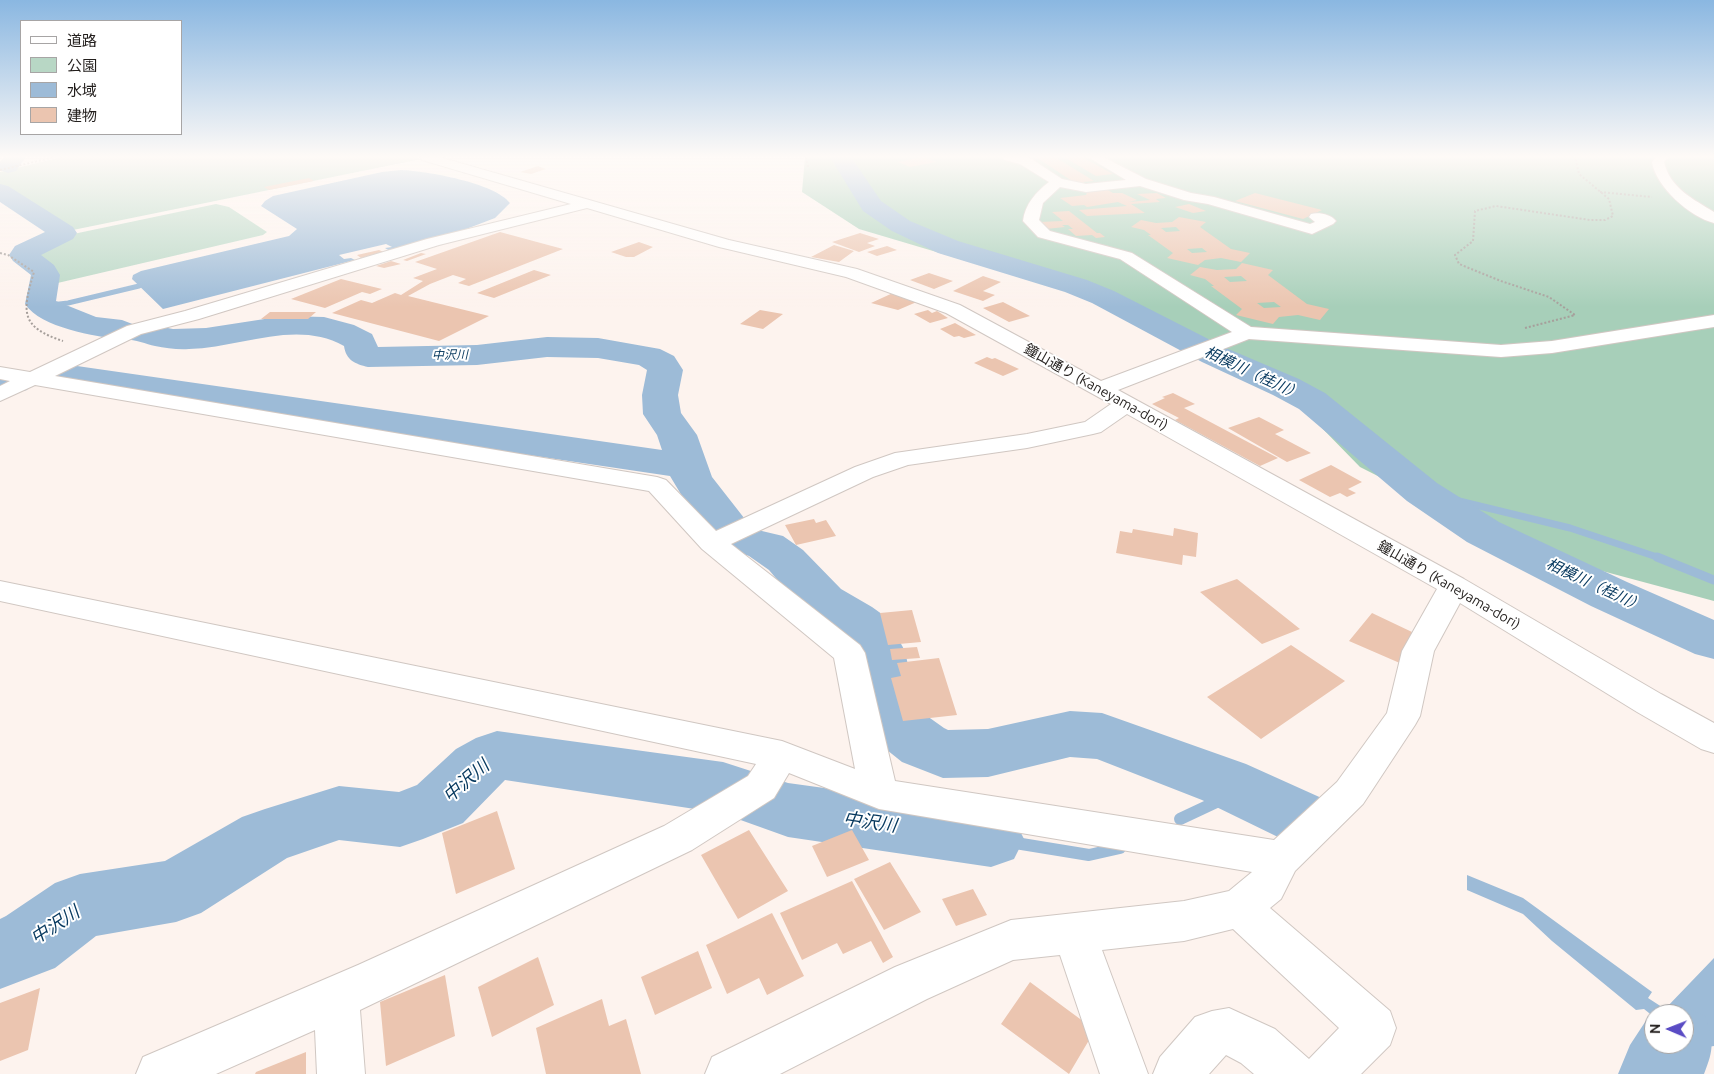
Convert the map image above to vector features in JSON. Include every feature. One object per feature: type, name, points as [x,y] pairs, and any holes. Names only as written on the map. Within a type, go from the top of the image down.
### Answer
[{"type":"street","points":[[0,394],[134,330],[192,315],[433,242],[574,207]]},
{"type":"street","name":"鐘山通り (Kaneyama-dori)","points":[[598,207],[725,244],[851,273],[953,309],[1454,586],[1649,703],[1714,739]]},
{"type":"street","points":[[1034,207],[1030,214],[1031,221],[1044,234],[1126,256],[1246,333],[1493,351],[1528,350],[1714,321]]},
{"type":"street","points":[[1234,207],[1312,229],[1328,221],[1316,217]]},
{"type":"street","points":[[1696,207],[1714,218]]},
{"type":"street","points":[[1100,389],[1227,342],[1246,333]]},
{"type":"street","points":[[1417,346],[1423,339],[1469,333]]},
{"type":"street","points":[[0,374],[33,378],[657,485],[712,543],[849,654],[879,794]]},
{"type":"street","points":[[712,543],[864,472],[904,458],[1027,441],[1093,427],[1126,404]]},
{"type":"street","points":[[728,1074],[911,983],[1011,940],[1184,920],[1240,908],[1266,886],[1281,859],[1350,792],[1403,716],[1418,652],[1454,586]]},
{"type":"street","points":[[0,591],[782,755],[879,794],[1281,859]]},
{"type":"street","points":[[160,1074],[336,997],[678,838],[761,787],[782,755]]},
{"type":"street","points":[[1240,908],[1373,1028],[1327,1074]]},
{"type":"street","points":[[1074,933],[1124,1074]]},
{"type":"street","points":[[336,997],[341,1074]]},
{"type":"street","points":[[1177,1074],[1212,1034],[1229,1031],[1258,1046],[1290,1074]]},
{"type":"path","points":[[1491,207],[1475,211],[1473,241],[1455,255],[1459,264],[1501,281],[1549,297],[1575,316],[1523,329]]},
{"type":"path","points":[[1504,207],[1590,220],[1605,220],[1613,216],[1611,207]]},
{"type":"path","points":[[0,253],[8,254],[34,272],[28,292],[27,312],[34,328],[89,352]]},
{"type":"green space","points":[[33,207],[185,207],[68,231]]},
{"type":"green space","points":[[201,207],[229,207],[267,232],[263,235],[49,285],[47,270],[27,254],[31,250],[59,237]]},
{"type":"green space","points":[[825,207],[1714,207],[1714,601],[1524,550],[1360,467],[1275,380],[1135,311],[859,229]]},
{"type":"water","points":[[263,207],[506,207],[495,218],[461,231],[390,251],[385,248],[392,247],[386,244],[339,255],[344,259],[351,258],[355,260],[163,309],[132,279],[133,275],[141,271],[289,236],[297,229]]},
{"type":"water","points":[[1467,875],[1523,898],[1652,992],[1648,998],[1657,1004],[1644,1004],[1644,1009],[1636,1010],[1552,941],[1523,914],[1467,890]]},
{"type":"water","points":[[1714,958],[1714,1046],[1694,1049],[1694,1004],[1670,1004]]},
{"type":"water","points":[[1672,1054],[1685,1054],[1680,1060]]},
{"type":"building","points":[[1136,207],[1145,213],[1087,216],[1079,210]]},
{"type":"building","points":[[1175,207],[1197,207],[1206,211],[1193,213]]},
{"type":"building","points":[[1258,207],[1311,207],[1322,210],[1303,219]]},
{"type":"building","points":[[1069,211],[1105,237],[1096,238],[1092,235],[1076,236],[1068,229],[1073,229],[1068,225],[1046,229],[1039,222],[1063,221],[1052,212]]},
{"type":"building","points":[[1179,217],[1206,222],[1200,227],[1231,249],[1250,253],[1241,262],[1221,258],[1205,260],[1198,265],[1167,258],[1173,253],[1144,230],[1131,227],[1141,220],[1156,223],[1172,222]],"holes":[[[1176,227],[1180,231],[1166,232],[1161,228]],[[1202,248],[1207,252],[1192,253],[1187,249]]]},
{"type":"building","points":[[500,232],[563,249],[469,286],[458,283],[466,279],[453,275],[430,284],[408,296],[489,316],[439,341],[332,313],[361,300],[372,303],[395,293],[401,295],[423,281],[413,278],[437,269],[415,262]]},
{"type":"building","points":[[860,233],[879,239],[867,243],[875,246],[859,252],[832,242]]},
{"type":"building","points":[[639,242],[653,247],[634,257],[626,257],[611,252]]},
{"type":"building","points":[[834,245],[854,251],[839,262],[811,257]]},
{"type":"building","points":[[887,246],[897,250],[877,256],[867,252]]},
{"type":"building","points":[[379,250],[384,252],[361,258],[357,255]]},
{"type":"building","points":[[421,253],[426,254],[407,261],[403,260]]},
{"type":"building","points":[[391,261],[401,264],[384,268],[376,266]]},
{"type":"building","points":[[1242,263],[1273,270],[1268,275],[1307,304],[1329,309],[1320,320],[1298,315],[1279,317],[1273,324],[1236,315],[1242,309],[1211,286],[1214,286],[1205,279],[1190,275],[1200,267],[1217,270],[1236,269]],"holes":[[[1241,276],[1247,281],[1230,282],[1224,277]],[[1274,302],[1281,307],[1264,308],[1257,303]]]},
{"type":"building","points":[[534,270],[551,275],[494,298],[477,293]]},
{"type":"building","points":[[929,273],[953,281],[934,289],[910,280]]},
{"type":"building","points":[[983,276],[1001,282],[983,291],[995,295],[983,301],[953,291]]},
{"type":"building","points":[[341,279],[382,289],[370,294],[362,292],[325,308],[291,299]]},
{"type":"building","points":[[895,292],[919,301],[898,310],[871,303]]},
{"type":"building","points":[[1003,302],[1030,316],[1009,322],[983,308]]},
{"type":"building","points":[[760,310],[783,314],[763,329],[740,324]]},
{"type":"building","points":[[928,310],[932,313],[937,311],[948,318],[930,323],[914,314]]},
{"type":"building","points":[[270,312],[316,312],[308,319],[261,319]]},
{"type":"building","points":[[955,323],[976,335],[964,338],[954,337],[940,329]]},
{"type":"building","points":[[987,357],[995,358],[1019,369],[1003,376],[974,363]]},
{"type":"building","points":[[1173,393],[1195,404],[1184,408],[1278,458],[1260,466],[1175,420],[1179,418],[1152,404],[1165,398],[1162,397]]},
{"type":"building","points":[[1259,417],[1284,430],[1275,434],[1311,453],[1287,462],[1228,428]]},
{"type":"building","points":[[1331,465],[1362,482],[1348,489],[1356,493],[1347,497],[1340,493],[1330,497],[1299,480]]},
{"type":"building","points":[[814,519],[816,523],[826,520],[836,536],[796,545],[785,525]]},
{"type":"building","points":[[1174,528],[1198,533],[1196,557],[1183,555],[1182,565],[1116,553],[1120,531],[1132,533],[1133,529],[1173,536]]},
{"type":"building","points":[[1237,579],[1300,629],[1262,644],[1200,592]]},
{"type":"building","points":[[912,610],[921,642],[888,645],[880,613]]},
{"type":"building","points":[[1372,613],[1412,632],[1402,664],[1349,641]]},
{"type":"building","points":[[1291,645],[1345,681],[1261,739],[1207,697]]},
{"type":"building","points":[[917,647],[920,658],[892,660],[890,649]]},
{"type":"building","points":[[939,658],[957,715],[903,721],[891,678],[901,676],[897,663]]},
{"type":"building","points":[[497,811],[515,869],[456,894],[442,833]]},
{"type":"building","points":[[749,830],[788,891],[738,919],[701,855]]},
{"type":"building","points":[[852,830],[869,860],[827,877],[812,846]]},
{"type":"building","points":[[890,862],[921,912],[884,930],[854,879]]},
{"type":"building","points":[[852,881],[893,957],[883,963],[871,941],[843,954],[837,943],[802,960],[780,913]]},
{"type":"building","points":[[973,889],[987,915],[956,926],[942,899]]},
{"type":"building","points":[[772,913],[804,976],[767,995],[759,978],[727,994],[706,945]]},
{"type":"building","points":[[698,951],[712,988],[655,1015],[641,977]]},
{"type":"building","points":[[538,957],[554,1005],[492,1037],[478,987]]},
{"type":"building","points":[[445,975],[455,1036],[386,1066],[380,1002]]},
{"type":"building","points":[[1030,982],[1095,1030],[1069,1074],[1001,1024]]},
{"type":"building","points":[[40,988],[28,1050],[0,1061],[0,1003]]},
{"type":"building","points":[[602,999],[609,1026],[626,1019],[641,1074],[546,1074],[536,1028]]},
{"type":"building","points":[[306,1052],[306,1074],[255,1074],[256,1072]]},
{"type":"waterway","name":"中沢川","points":[[25,207],[64,233],[25,252],[23,255],[40,267],[46,275],[40,304],[45,308],[90,326],[122,330]]},
{"type":"waterway","name":"相模川（桂川）","points":[[874,207],[901,226],[948,247],[1076,286],[1103,297],[1214,355],[1286,387],[1312,401],[1422,492],[1483,532],[1609,594],[1714,641]]},
{"type":"waterway","points":[[42,306],[68,303],[139,286]]},
{"type":"waterway","name":"中沢川","points":[[141,333],[165,338],[190,339],[264,328],[305,325],[324,326],[343,331],[360,341],[362,352],[368,357],[477,355],[547,347],[598,348],[648,356],[662,363],[665,370],[660,395],[662,414],[677,435],[691,477],[707,502],[725,523]]},
{"type":"waterway","name":"中沢川","points":[[52,377],[63,375],[687,466]]},
{"type":"waterway","name":"中沢川","points":[[0,380],[14,382]]},
{"type":"waterway","points":[[1422,492],[1570,528],[1657,557]]},
{"type":"waterway","name":"中沢川","points":[[748,540],[766,546],[786,560],[823,601],[854,619],[867,630],[878,651],[887,703],[898,726],[923,745],[943,754],[988,753],[1070,734],[1102,736],[1224,782],[1303,819]]},
{"type":"waterway","points":[[1657,557],[1714,580]]},
{"type":"waterway","name":"中沢川","points":[[0,954],[29,943],[80,906],[176,891],[265,837],[339,813],[400,820],[440,804],[478,766],[497,755],[723,788],[788,810],[991,839]]},
{"type":"waterway","points":[[1180,819],[1229,796],[1306,819]]},
{"type":"waterway","points":[[991,839],[1089,855],[1120,848]]},
{"type":"waterway","points":[[1659,1074],[1671,1054]]}]
